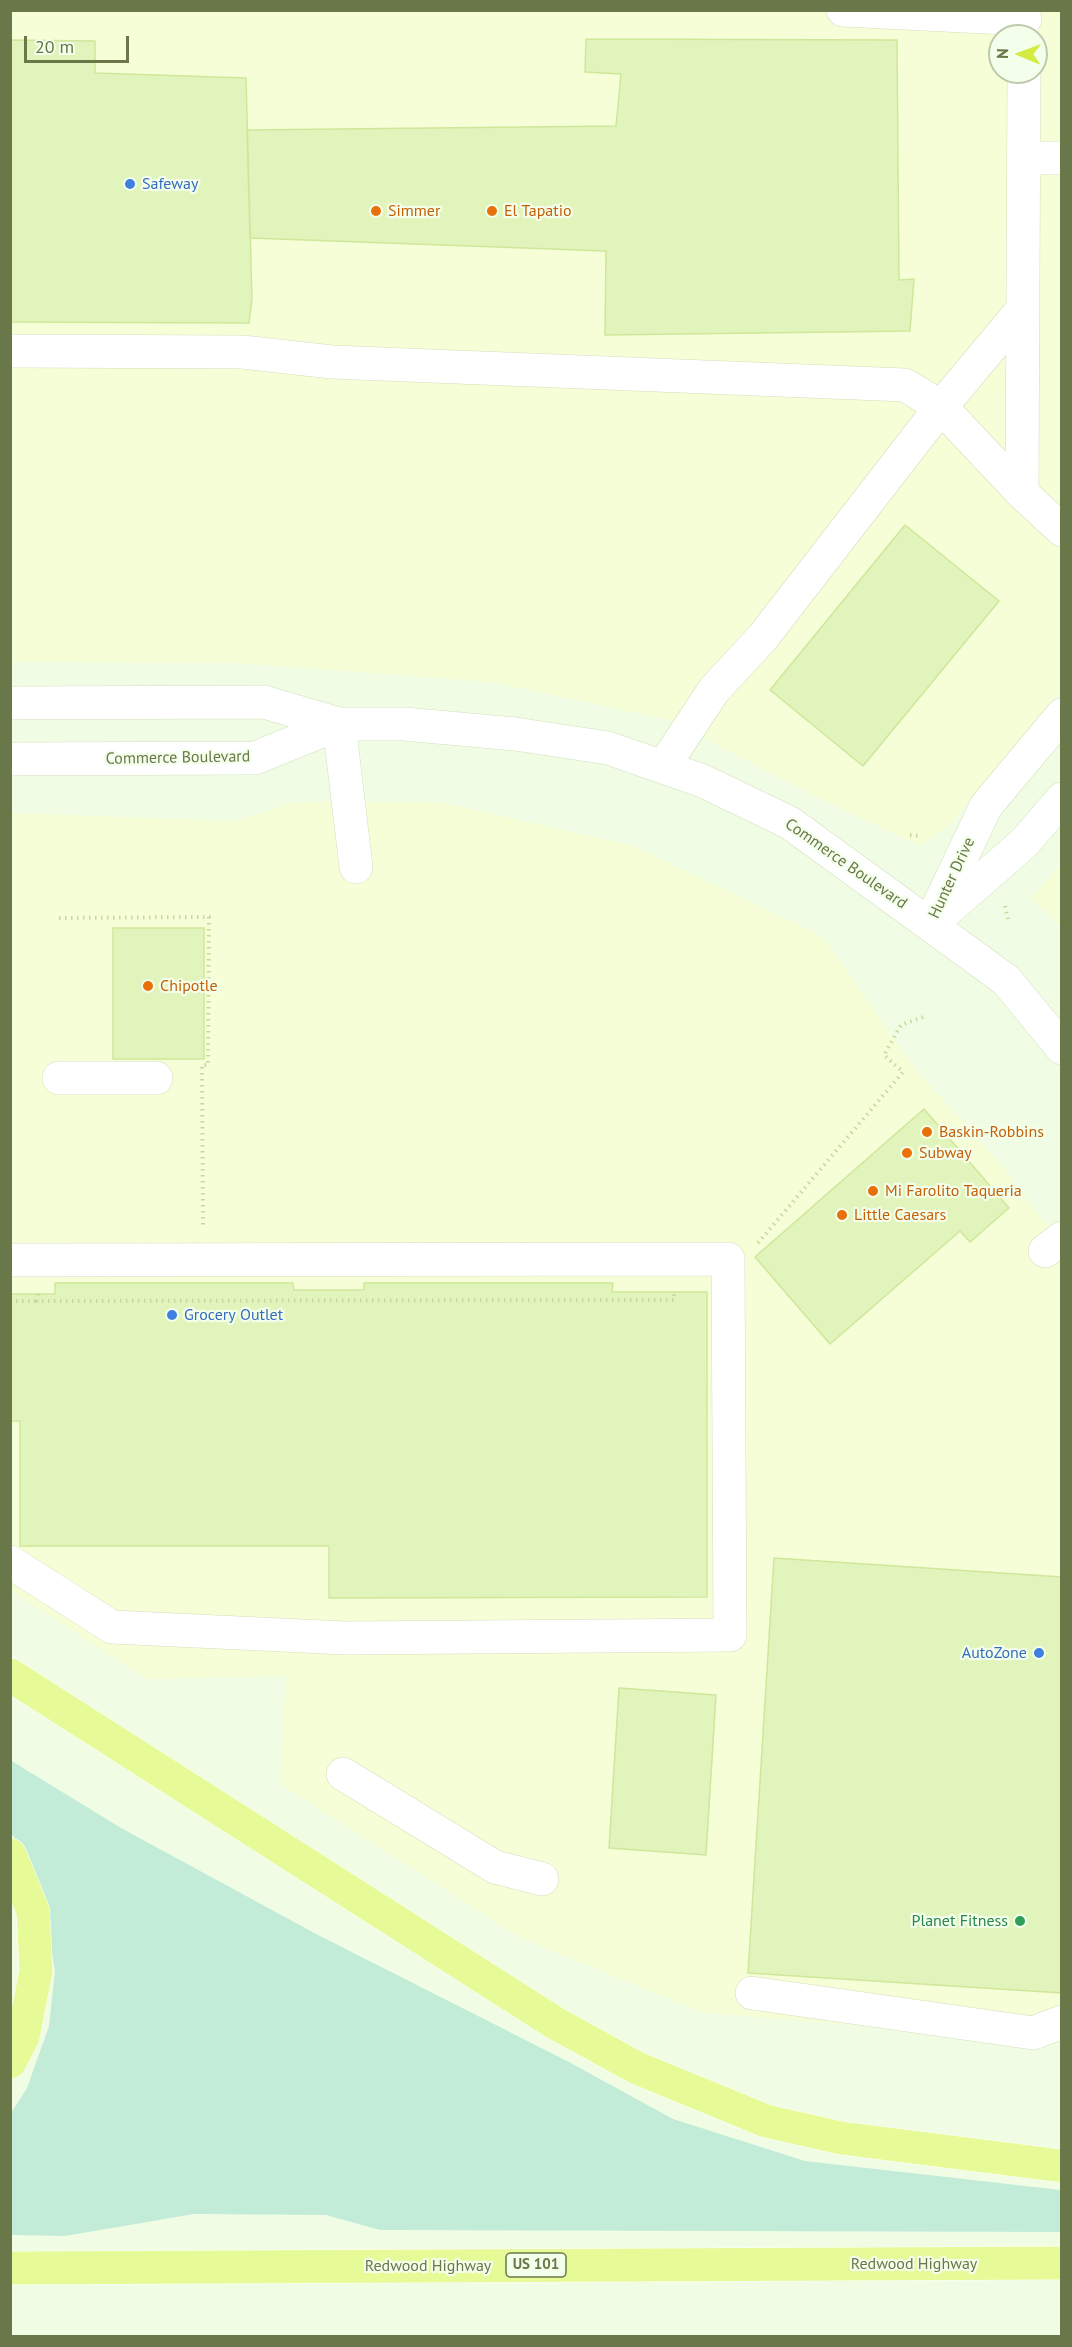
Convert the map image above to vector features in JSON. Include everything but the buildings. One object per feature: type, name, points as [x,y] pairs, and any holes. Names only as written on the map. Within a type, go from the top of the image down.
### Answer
[{"type":"highway","points":[[10,1675],[555,2023],[638,2068],[777,2124],[852,2140],[1062,2166]]},
{"type":"highway","points":[[10,1855],[33,1911],[36,1971],[23,2037],[10,2062]]},
{"type":"highway","name":"Redwood Highway","points":[[10,2268],[1062,2263]]},
{"type":"street","points":[[843,10],[1025,22]]},
{"type":"street","points":[[1022,493],[1024,84]]},
{"type":"street","points":[[1023,158],[1062,158]]},
{"type":"street","points":[[663,767],[714,690],[763,638],[941,407],[1022,310]]},
{"type":"street","points":[[10,351],[242,352],[332,362],[905,385],[941,407],[1022,493],[1062,530]]},
{"type":"street","name":"Commerce Boulevard","points":[[10,703],[264,702],[339,724],[404,724],[515,734],[609,748],[703,780],[790,823],[1006,980],[1062,1048]]},
{"type":"street","name":"Hunter Drive","points":[[930,924],[986,806],[1062,715]]},
{"type":"street","points":[[339,724],[356,867]]},
{"type":"street","name":"Commerce Boulevard","points":[[10,759],[255,758],[339,724]]},
{"type":"street","name":"Hunter Drive","points":[[930,924],[1024,843],[1062,799]]},
{"type":"street","points":[[59,1078],[156,1078]]},
{"type":"street","points":[[10,1260],[728,1259],[730,1635],[345,1638],[112,1627],[10,1562]]},
{"type":"street","points":[[343,1774],[495,1867],[542,1879]]},
{"type":"street","points":[[752,1993],[1033,2033],[1062,2022]]},
{"type":"path","points":[[910,835],[921,836]]},
{"type":"path","points":[[1005,906],[1008,919]]},
{"type":"path","points":[[60,918],[209,917],[208,1065],[202,1065],[203,1232]]},
{"type":"path","points":[[751,1251],[903,1072],[884,1055],[901,1025],[926,1016]]},
{"type":"path","points":[[10,1301],[674,1300],[673,1285]]},
{"type":"path","points":[[37,1301],[40,1286]]},
{"type":"shaded area","points":[[11,11],[1061,11],[1061,690],[949,826],[919,845],[814,796],[670,720],[491,682],[234,663],[11,662]]},
{"type":"shaded area","points":[[295,802],[440,802],[634,846],[823,937],[917,1071],[999,1162],[1061,1245],[1061,2038],[1030,2039],[703,2013],[519,1937],[280,1784],[286,1676],[147,1679],[11,1591],[10,813],[234,821]]},
{"type":"shaded area","points":[[1061,864],[1061,926],[1031,898]]},
{"type":"shaded area","points":[[10,1760],[121,1828],[318,1935],[567,2061],[673,2119],[805,2161],[1061,2190],[1061,2232],[380,2230],[326,2215],[194,2214],[65,2236],[11,2235],[11,2113],[27,2088],[49,2026],[55,1971],[42,1901],[25,1853],[11,1833]]},
{"type":"place","name":"Safeway","points":[[130,184]]},
{"type":"place","name":"Simmer","points":[[376,211]]},
{"type":"place","name":"El Tapatio","points":[[492,211]]},
{"type":"place","name":"Chipotle","points":[[148,986]]},
{"type":"place","name":"Baskin-Robbins","points":[[927,1132]]},
{"type":"place","name":"Subway","points":[[907,1153]]},
{"type":"place","name":"Mi Farolito Taqueria","points":[[873,1191]]},
{"type":"place","name":"Little Caesars","points":[[842,1215]]},
{"type":"place","name":"Grocery Outlet","points":[[172,1315]]},
{"type":"place","name":"AutoZone","points":[[1039,1653]]},
{"type":"place","name":"Planet Fitness","points":[[1020,1921]]}]
